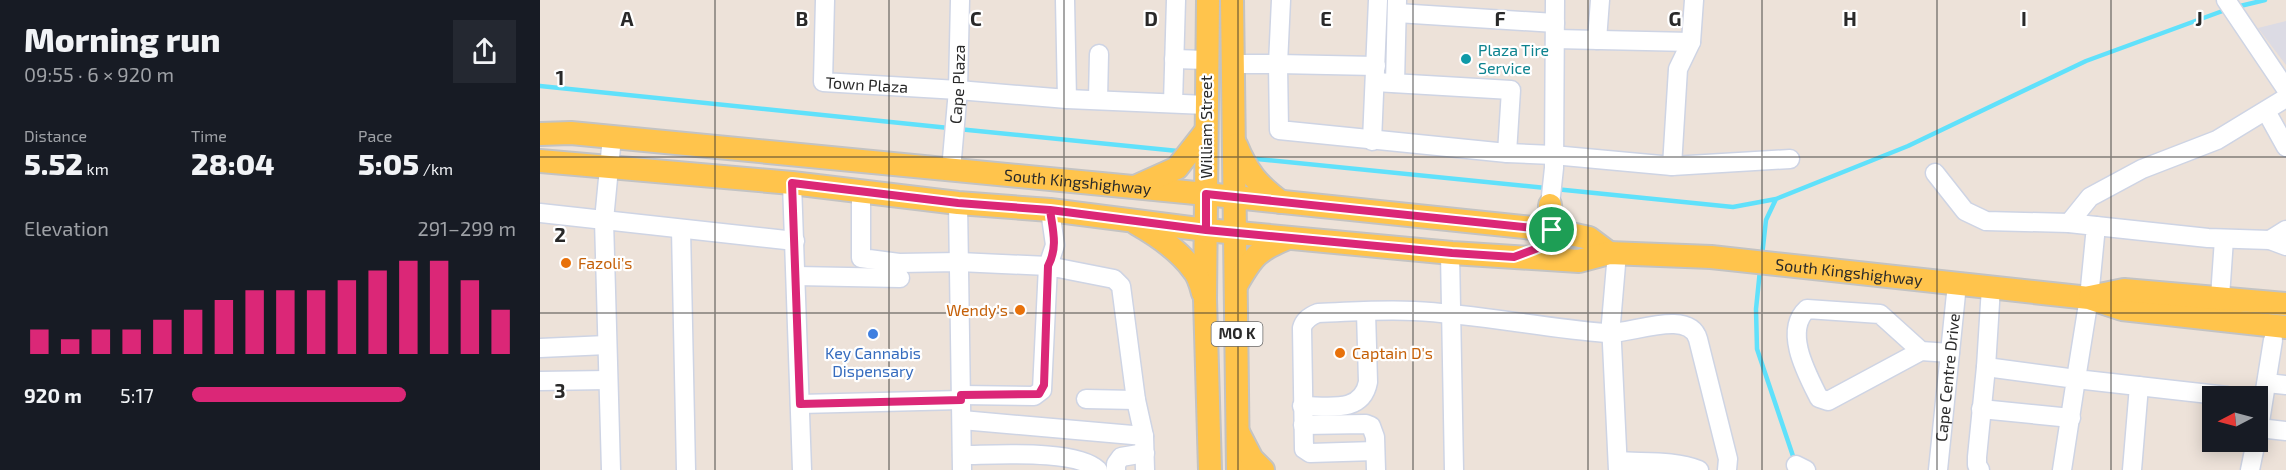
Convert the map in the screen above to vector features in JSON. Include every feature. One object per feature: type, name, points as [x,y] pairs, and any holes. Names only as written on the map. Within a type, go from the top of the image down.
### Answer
[{"type":"main road","name":"William Street","points":[[1208,0],[1205,299],[1210,470]]},
{"type":"main road","name":"William Street","points":[[1232,0],[1238,470]]},
{"type":"main road","points":[[1134,188],[1178,168],[1206,131]]},
{"type":"main road","name":"South Kingshighway","points":[[540,134],[571,133],[1552,230],[1589,238],[1613,253]]},
{"type":"main road","points":[[1234,141],[1245,167],[1262,188],[1281,202]]},
{"type":"main road","name":"South Kingshighway","points":[[540,161],[792,183],[861,193],[1050,210],[1206,230],[1450,253],[1579,261],[1613,253],[1711,257],[2089,298],[2122,309],[2279,333]]},
{"type":"main road","points":[[1521,227],[1543,214],[1550,205]]},
{"type":"main road","points":[[1514,257],[1538,248],[1552,230],[1550,205]]},
{"type":"main road","points":[[1131,220],[1159,237],[1178,253],[1195,272],[1205,299]]},
{"type":"main road","points":[[1236,285],[1251,260],[1266,247],[1289,238]]},
{"type":"main road","name":"South Kingshighway","points":[[2089,298],[2124,290],[2286,304]]},
{"type":"main road","points":[[1238,433],[1252,459],[1263,470]]},
{"type":"street","name":"Town Plaza","points":[[825,0],[823,82],[958,90]]},
{"type":"street","name":"Cape Plaza","points":[[951,170],[958,90],[960,0]]},
{"type":"street","points":[[1065,0],[1066,99]]},
{"type":"street","points":[[1173,104],[1176,0]]},
{"type":"street","points":[[1281,0],[1278,64],[1279,130],[1507,153],[1554,162],[1672,166],[1790,159]]},
{"type":"street","points":[[1372,141],[1378,0]]},
{"type":"street","points":[[1550,205],[1554,162],[1555,0]]},
{"type":"street","points":[[1597,40],[1600,0]]},
{"type":"street","points":[[1672,166],[1678,69],[1690,42],[1694,0]]},
{"type":"street","points":[[2226,0],[2286,89]]},
{"type":"street","points":[[1395,83],[1397,7],[1555,31],[1597,40],[1690,42]]},
{"type":"street","points":[[1098,100],[1099,54]]},
{"type":"street","points":[[1174,59],[1207,60]]},
{"type":"street","points":[[1233,64],[1278,64],[1376,74],[1395,83],[1511,90],[1507,153]]},
{"type":"street","points":[[958,90],[1066,99],[1206,105]]},
{"type":"street","points":[[2069,223],[2090,197],[2142,170],[2217,140],[2286,98]]},
{"type":"street","points":[[2266,111],[2286,147]]},
{"type":"street","points":[[611,470],[604,220],[612,138]]},
{"type":"street","points":[[1935,173],[1965,211],[1986,221],[2069,223],[2278,243],[2286,230]]},
{"type":"street","points":[[792,183],[802,470]]},
{"type":"street","points":[[861,193],[861,258],[899,263],[959,262],[1048,266],[1114,279],[1122,286],[1144,453]]},
{"type":"street","points":[[958,203],[962,462],[1066,456],[1088,462],[1098,470]]},
{"type":"street","points":[[800,404],[991,395],[1034,396],[1042,390],[1048,266],[1055,245],[1050,210]]},
{"type":"street","points":[[540,213],[795,242]]},
{"type":"street","points":[[2062,470],[2089,298],[2096,226]]},
{"type":"street","points":[[681,229],[686,470]]},
{"type":"street","points":[[2220,297],[2224,239]]},
{"type":"street","points":[[1450,253],[1454,470]]},
{"type":"street","points":[[1613,253],[1611,334],[1618,466],[1668,464],[1689,466],[1699,470]]},
{"type":"street","points":[[796,276],[900,278]]},
{"type":"street","name":"Cape Centre Drive","points":[[1938,470],[1957,284]]},
{"type":"street","points":[[1980,470],[1977,465],[1977,456],[1991,287]]},
{"type":"street","points":[[1921,351],[1880,314],[1807,309],[1799,317],[1796,331],[1803,365],[1819,398],[1828,401],[1921,351],[1950,353]]},
{"type":"street","points":[[1375,451],[1307,452],[1303,445],[1303,324],[1312,315],[1413,311],[1611,334],[1676,324],[1692,328],[1698,339],[1728,459],[1727,470]]},
{"type":"street","points":[[1302,406],[1348,406],[1356,403],[1366,393],[1368,382],[1366,312]]},
{"type":"street","points":[[2265,386],[2279,333]]},
{"type":"street","points":[[540,348],[607,345]]},
{"type":"street","points":[[1986,367],[2202,393]]},
{"type":"street","points":[[540,381],[608,380]]},
{"type":"street","points":[[2268,392],[2286,385]]},
{"type":"street","points":[[2132,470],[2139,386]]},
{"type":"street","points":[[1086,399],[1136,400]]},
{"type":"street","points":[[1981,409],[2070,418]]},
{"type":"street","points":[[962,420],[1144,453]]},
{"type":"street","points":[[1303,425],[1366,424],[1371,426],[1374,431],[1376,470]]},
{"type":"street","points":[[2268,433],[2286,431]]},
{"type":"street","points":[[2250,470],[2254,452]]},
{"type":"street","points":[[1116,470],[1120,457],[1144,453]]},
{"type":"shaded area","points":[[2286,21],[2286,65],[2258,28]]},
{"type":"waterway","points":[[2236,7],[2265,0]]},
{"type":"waterway","points":[[1762,256],[1766,220],[1776,199],[1908,146],[2086,61],[2228,9]]},
{"type":"waterway","points":[[540,86],[949,128]]},
{"type":"waterway","points":[[958,129],[1178,151]]},
{"type":"waterway","points":[[1257,159],[1546,188]]},
{"type":"waterway","points":[[1555,189],[1733,207],[1776,199]]},
{"type":"waterway","points":[[1760,270],[1756,309],[1757,349],[1795,462]]},
{"type":"place","name":"Plaza Tire Service","points":[[1466,59]]},
{"type":"place","name":"Fazoli's","points":[[566,263]]},
{"type":"place","name":"Wendy's","points":[[1020,310]]},
{"type":"place","name":"Key Cannabis Dispensary","points":[[873,334]]},
{"type":"place","name":"Captain D's","points":[[1340,353]]},
{"type":"route","points":[[1552,230],[1206,194],[1206,230],[1131,220],[1050,210],[1055,245],[1048,266],[1044,385],[1039,394],[1034,396],[961,395],[961,400],[800,404],[792,183],[861,193],[1050,210],[1206,230],[1514,257],[1538,248],[1552,230]]}]
